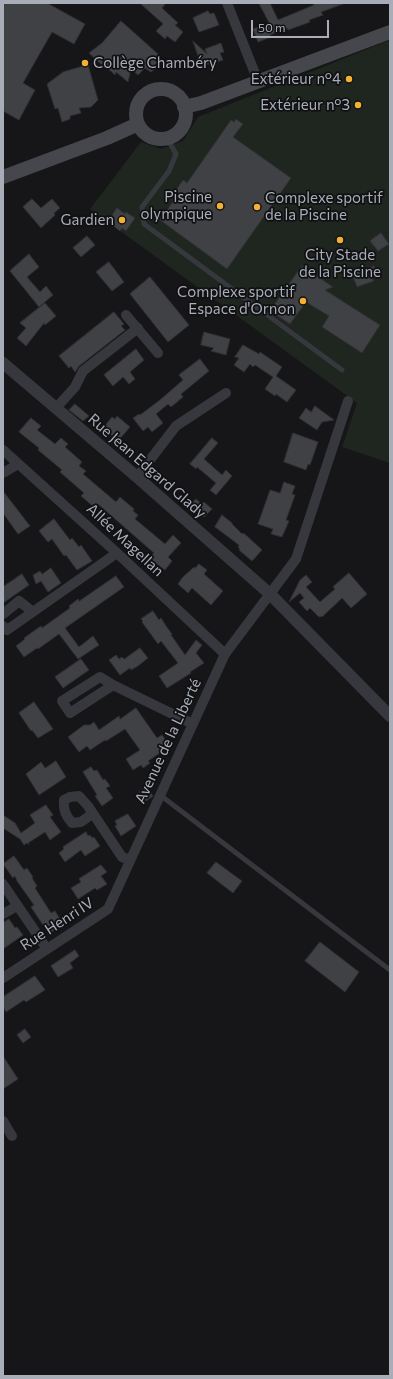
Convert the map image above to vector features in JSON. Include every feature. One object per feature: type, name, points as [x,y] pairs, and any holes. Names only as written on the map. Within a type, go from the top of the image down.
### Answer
[{"type":"main road","points":[[184,107],[258,82],[390,32]]},
{"type":"main road","points":[[167,90],[175,94],[184,107],[184,122],[174,135],[167,138],[153,138],[142,130],[138,124],[136,109],[139,101],[144,95],[151,91],[167,90]]},
{"type":"main road","points":[[3,178],[110,137],[138,124]]},
{"type":"street","points":[[227,3],[258,82]]},
{"type":"street","points":[[126,315],[158,354]]},
{"type":"street","points":[[56,408],[75,387],[83,371],[138,328]]},
{"type":"street","name":"Rue Jean Edgard Glady","points":[[3,363],[137,477],[270,594],[390,716]]},
{"type":"street","points":[[137,477],[176,426],[226,393]]},
{"type":"street","name":"Avenue de la Liberté","points":[[108,909],[225,654],[296,559],[348,401]]},
{"type":"street","name":"Allée Magellan","points":[[3,450],[117,553],[225,654]]},
{"type":"street","points":[[3,473],[18,464]]},
{"type":"street","points":[[3,626],[7,630],[117,553]]},
{"type":"street","points":[[3,614],[19,601],[33,612]]},
{"type":"street","points":[[113,685],[70,713],[62,701],[100,677],[113,685],[192,724]]},
{"type":"street","points":[[92,814],[122,857],[130,860]]},
{"type":"street","points":[[4,887],[47,949]]},
{"type":"street","points":[[3,914],[17,906]]},
{"type":"street","name":"Rue Henri IV","points":[[3,978],[108,909]]},
{"type":"street","points":[[3,1121],[12,1136]]},
{"type":"lane","points":[[167,138],[176,154],[169,171],[142,206],[144,224],[342,370]]},
{"type":"lane","points":[[160,795],[390,970]]},
{"type":"shaded area","name":"Complexe sportif Espace d'Ornon","points":[[390,40],[390,463],[342,447],[357,403],[90,209],[141,142],[161,149],[183,141],[198,117]]},
{"type":"building","points":[[5,3],[47,3],[85,24],[74,44],[52,32],[23,83],[35,90],[19,120],[3,111],[3,6]]},
{"type":"building","points":[[140,3],[166,3],[162,8],[178,23],[175,25],[183,32],[175,42],[167,36],[165,39],[156,31],[163,24]]},
{"type":"building","points":[[259,3],[270,3],[278,20],[314,5],[313,3],[343,4],[321,12],[323,15],[309,20],[310,22],[288,30],[287,28],[258,42],[253,29],[269,23]]},
{"type":"building","points":[[208,11],[210,14],[214,13],[219,25],[199,32],[193,18]]},
{"type":"building","points":[[121,21],[158,54],[155,57],[162,63],[151,72],[145,68],[138,75],[131,69],[128,82],[116,72],[115,75],[89,53],[102,43]]},
{"type":"building","points":[[193,41],[207,54],[205,49],[221,43],[224,52],[220,53],[223,60],[202,66]]},
{"type":"building","points":[[88,65],[98,100],[91,107],[79,108],[81,113],[70,116],[70,119],[62,122],[58,108],[55,109],[47,84],[63,72]]},
{"type":"building","name":"Piscine olympique","points":[[236,119],[243,124],[233,137],[291,178],[227,269],[160,220],[179,193],[176,190],[183,180],[187,183],[231,120],[234,122]]},
{"type":"building","points":[[32,199],[41,208],[52,199],[60,208],[41,228],[23,207]]},
{"type":"building","name":"Gardien","points":[[117,208],[125,214],[126,212],[135,218],[126,231],[122,228],[120,231],[108,222]]},
{"type":"building","points":[[381,233],[389,244],[378,251],[370,241]]},
{"type":"building","points":[[87,236],[95,245],[81,257],[73,248]]},
{"type":"building","points":[[29,254],[39,267],[27,277],[40,292],[46,286],[53,295],[39,307],[10,271]]},
{"type":"building","points":[[109,262],[124,282],[112,291],[96,272]]},
{"type":"building","points":[[302,266],[333,287],[325,290],[380,325],[362,353],[322,327],[329,316],[306,302],[290,324],[270,311]]},
{"type":"building","points":[[374,266],[378,276],[372,278],[374,281],[357,287],[352,274]]},
{"type":"building","points":[[150,277],[189,325],[168,342],[130,294]]},
{"type":"building","points":[[45,303],[56,316],[45,325],[44,323],[26,346],[17,338],[26,328],[20,323]]},
{"type":"building","points":[[114,312],[124,324],[121,326],[125,330],[79,366],[75,372],[71,366],[69,368],[59,356]]},
{"type":"building","points":[[204,332],[230,339],[226,355],[211,351],[214,348],[201,345]]},
{"type":"building","points":[[243,345],[259,354],[260,352],[282,367],[276,376],[296,390],[287,402],[276,394],[275,396],[265,389],[273,377],[255,365],[253,367],[250,364],[244,372],[234,365],[239,358],[235,357]]},
{"type":"building","points":[[136,349],[144,360],[130,372],[135,379],[129,384],[123,377],[113,386],[104,375]]},
{"type":"building","points":[[200,359],[209,371],[181,394],[183,397],[171,407],[168,404],[156,414],[163,423],[152,432],[148,427],[143,431],[133,418],[139,414],[140,415],[160,400],[183,380],[179,375]]},
{"type":"building","points":[[75,404],[89,416],[83,421],[69,410]]},
{"type":"building","points":[[315,406],[334,420],[322,422],[317,430],[299,418],[306,408],[311,412]]},
{"type":"building","points":[[117,416],[130,427],[118,441],[103,428],[112,417],[115,419]]},
{"type":"building","points":[[31,418],[41,426],[37,430],[55,444],[61,438],[68,444],[65,447],[82,462],[79,466],[86,471],[83,474],[116,502],[120,497],[134,509],[133,511],[138,515],[135,519],[165,544],[173,535],[181,543],[168,557],[172,561],[165,570],[149,558],[154,553],[98,504],[95,508],[81,496],[84,493],[60,472],[62,470],[38,450],[39,448],[19,432]]},
{"type":"building","points":[[293,433],[318,442],[310,465],[308,464],[306,470],[284,462]]},
{"type":"building","points":[[212,438],[218,443],[204,459],[222,475],[226,470],[232,476],[216,495],[210,490],[216,483],[197,467],[196,469],[190,464]]},
{"type":"building","points":[[284,482],[295,486],[292,494],[295,495],[286,520],[289,521],[282,537],[271,534],[273,529],[258,524],[270,490],[280,493]]},
{"type":"building","points":[[3,491],[30,526],[18,534],[3,513]]},
{"type":"building","points":[[196,499],[202,504],[204,502],[212,509],[204,517],[190,506]]},
{"type":"building","points":[[222,515],[262,550],[252,561],[239,550],[239,545],[215,527]]},
{"type":"building","points":[[54,519],[70,540],[72,538],[79,547],[81,545],[92,561],[77,570],[66,555],[64,556],[52,539],[48,542],[39,531]]},
{"type":"building","points":[[199,564],[207,570],[204,574],[223,591],[211,605],[192,588],[188,593],[178,584],[182,578]]},
{"type":"building","points":[[51,568],[61,583],[48,592],[41,581],[36,584],[33,575],[40,571],[42,574]]},
{"type":"building","points":[[349,573],[367,594],[351,608],[342,598],[322,617],[319,617],[310,608],[307,611],[299,602],[304,598],[300,593],[289,602],[300,580],[306,575],[312,582],[306,587],[320,602],[335,589],[333,587]]},
{"type":"building","points":[[22,574],[29,585],[3,603],[3,587]]},
{"type":"building","points":[[116,576],[124,587],[65,628],[79,647],[93,636],[99,645],[78,659],[59,634],[24,657],[16,646],[25,639],[24,638],[41,626],[42,628],[70,608],[69,606],[78,599],[79,601]]},
{"type":"building","points":[[153,611],[159,620],[161,618],[185,655],[196,640],[202,645],[196,653],[204,663],[167,688],[159,676],[178,663],[161,641],[158,644],[142,622],[143,621],[141,619]]},
{"type":"building","points":[[140,648],[148,658],[138,666],[131,670],[130,668],[120,675],[109,660],[116,655],[119,659],[122,657],[124,659]]},
{"type":"building","points":[[81,659],[89,670],[63,688],[55,677]]},
{"type":"building","points":[[34,702],[53,729],[38,738],[32,730],[31,731],[19,713]]},
{"type":"building","points":[[136,708],[157,738],[162,735],[170,746],[148,761],[150,763],[143,768],[141,765],[133,770],[126,759],[140,750],[125,729],[90,750],[87,746],[79,752],[68,737],[84,725],[90,725],[94,722],[99,730],[119,716],[120,719]]},
{"type":"building","points":[[56,761],[66,777],[39,795],[26,774],[41,762],[45,768]]},
{"type":"building","points":[[91,767],[94,771],[97,770],[103,780],[105,779],[110,786],[106,788],[113,798],[102,806],[95,796],[97,795],[83,772]]},
{"type":"building","points":[[147,787],[153,796],[146,801],[139,792]]},
{"type":"building","points":[[46,805],[53,815],[50,817],[61,832],[50,840],[45,832],[28,843],[29,845],[27,843],[24,845],[20,839],[3,828],[3,815],[15,823],[21,833],[35,823],[30,815]]},
{"type":"building","points":[[128,814],[136,826],[121,836],[115,826],[117,825],[115,821]]},
{"type":"building","points":[[86,832],[88,836],[90,835],[92,838],[94,837],[100,846],[85,856],[81,850],[65,862],[59,853],[64,849],[63,847]]},
{"type":"building","points":[[14,856],[24,870],[27,868],[37,886],[35,888],[51,913],[55,911],[63,924],[49,934],[31,907],[34,905],[15,876],[13,878],[3,864]]},
{"type":"building","points":[[216,862],[242,881],[233,893],[207,873]]},
{"type":"building","points":[[101,865],[107,872],[101,876],[107,884],[97,890],[95,888],[78,899],[71,888],[81,882],[79,879]]},
{"type":"building","points":[[9,919],[15,928],[17,927],[23,935],[3,949],[3,923]]},
{"type":"building","points":[[320,942],[359,972],[345,992],[305,961]]},
{"type":"building","points":[[75,950],[79,956],[70,963],[73,968],[58,977],[51,966]]},
{"type":"building","points":[[35,976],[45,990],[26,1002],[24,1000],[6,1012],[3,1007],[3,997]]},
{"type":"building","points":[[25,1029],[31,1037],[23,1043],[17,1035]]},
{"type":"building","points":[[3,1056],[18,1079],[3,1089]]},
{"type":"place","name":"Collège Chambéry","points":[[85,63]]},
{"type":"place","name":"Extérieur n°4","points":[[349,79]]},
{"type":"place","name":"Extérieur n°3","points":[[358,105]]},
{"type":"place","name":"Piscine olympique","points":[[220,206]]},
{"type":"place","name":"Complexe sportif de la Piscine","points":[[257,207]]},
{"type":"place","name":"Gardien","points":[[122,220]]},
{"type":"place","name":"City Stade de la Piscine","points":[[340,240]]},
{"type":"place","name":"Complexe sportif Espace d'Ornon","points":[[303,301]]}]
